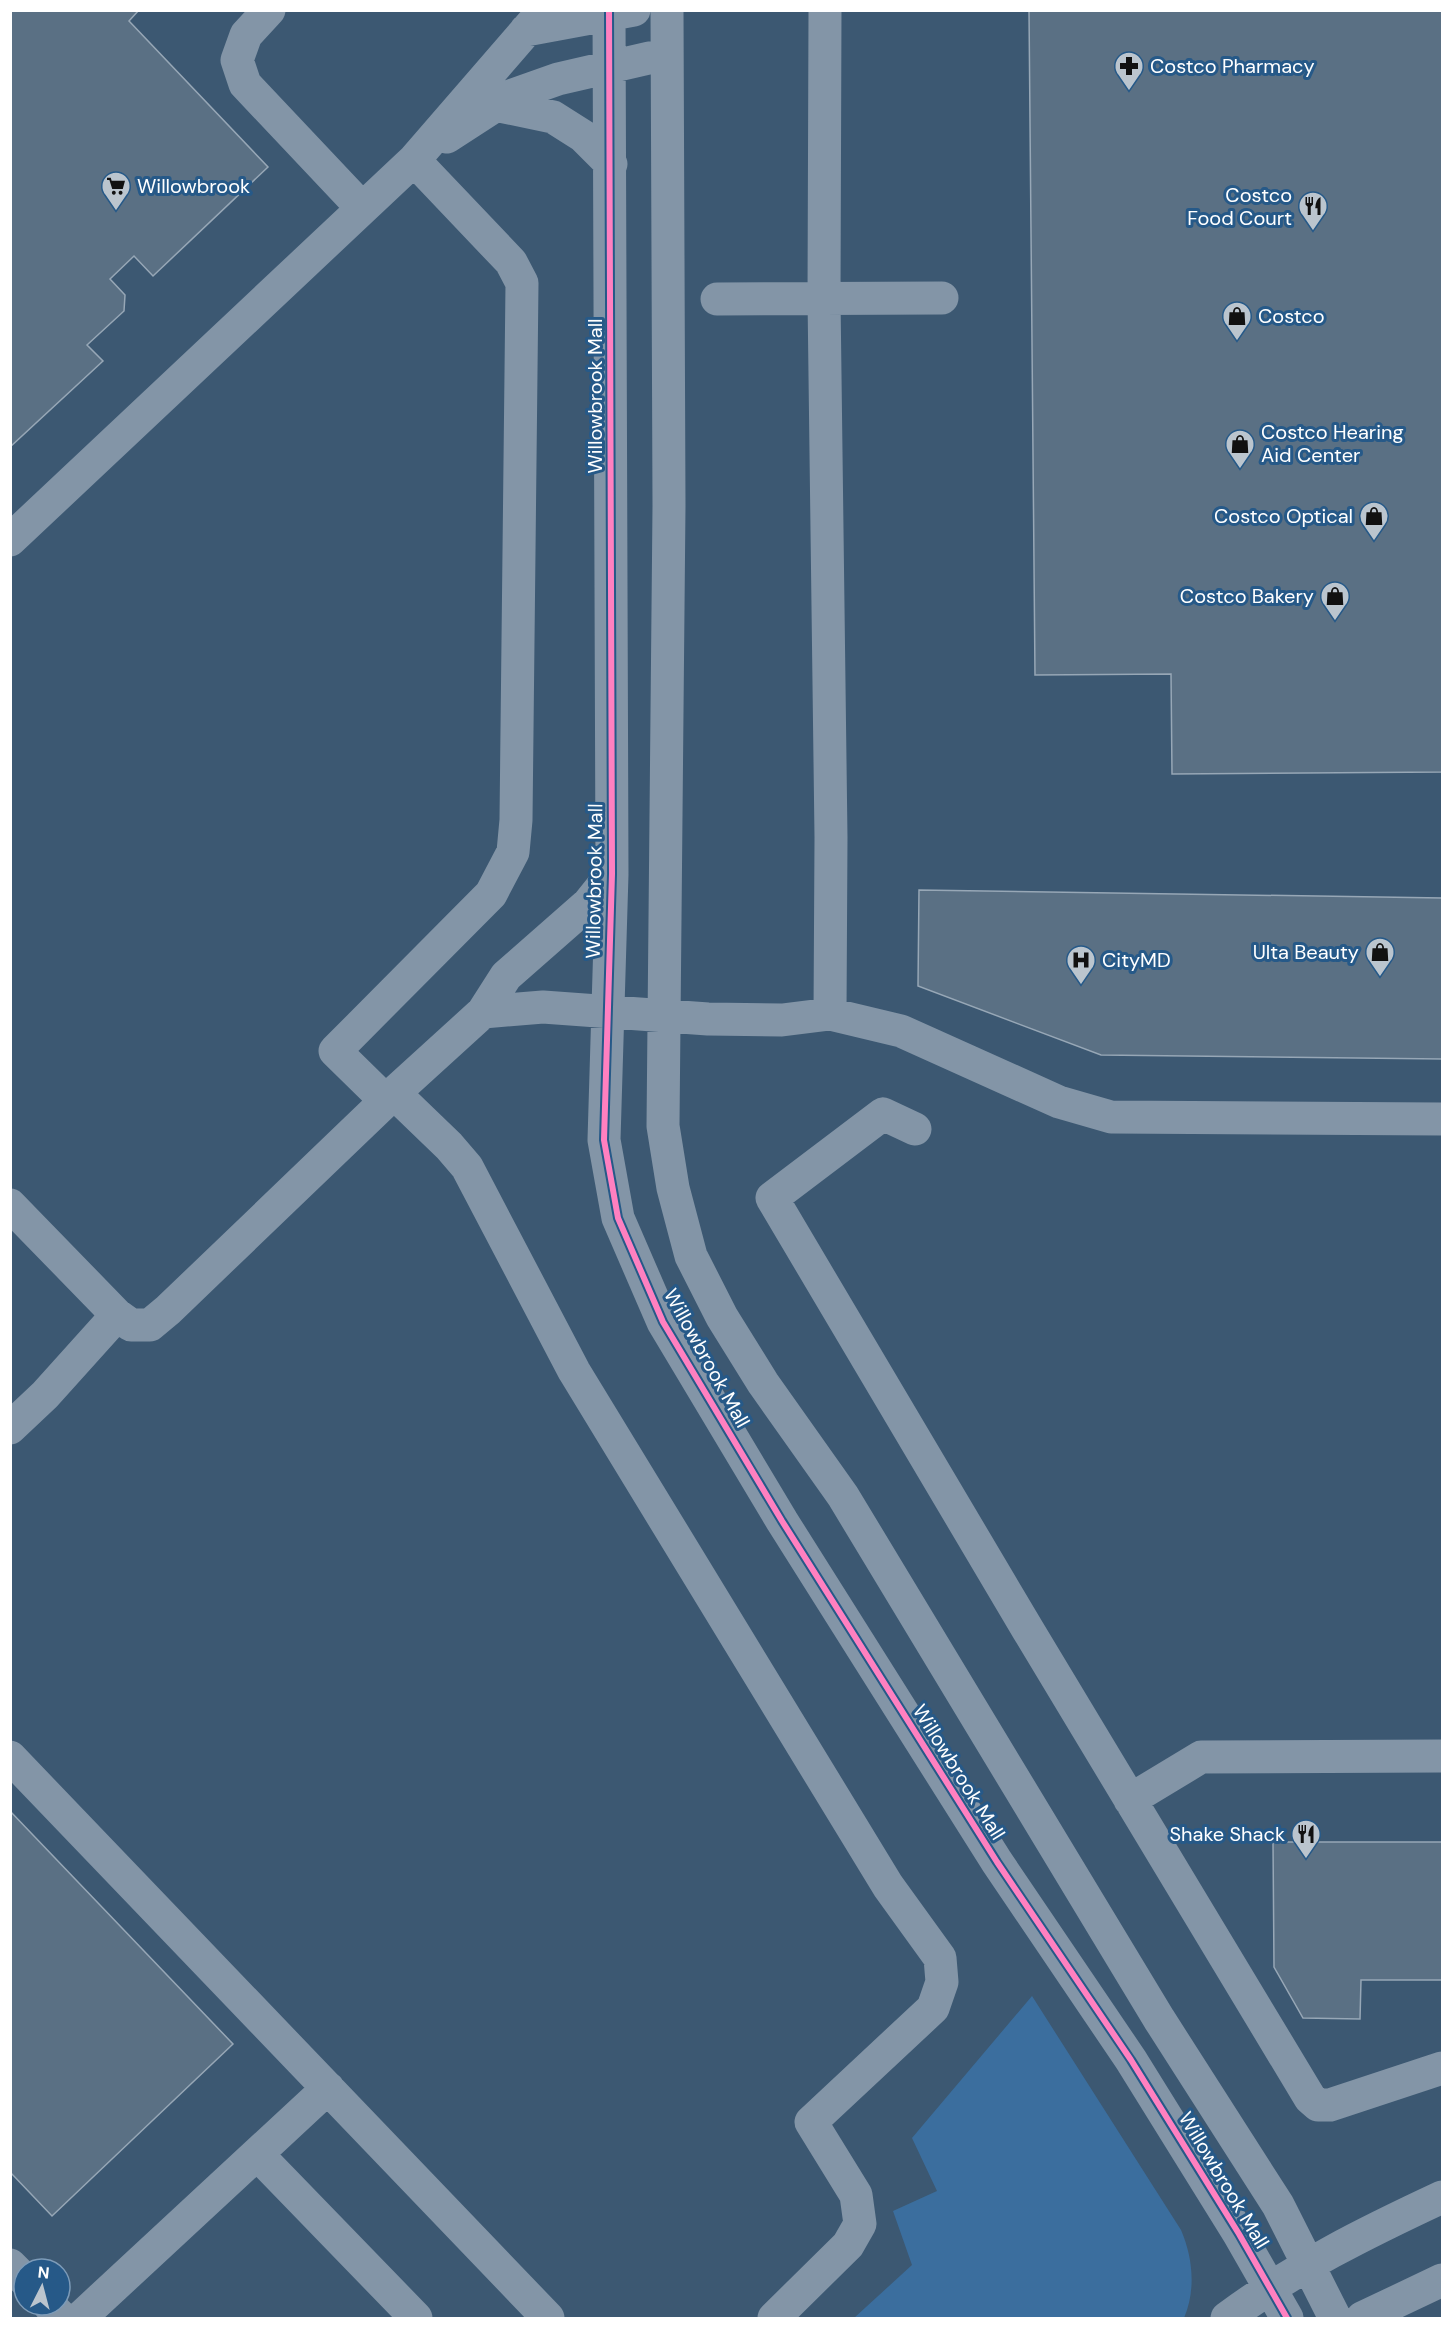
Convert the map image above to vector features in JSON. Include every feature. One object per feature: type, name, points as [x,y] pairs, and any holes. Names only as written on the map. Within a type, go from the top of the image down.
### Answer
[{"type":"street","points":[[269,10],[246,35],[237,60],[245,84],[362,208]]},
{"type":"street","name":"Willowbrook Mall","points":[[667,10],[669,518],[663,1126],[673,1188],[691,1256],[722,1317],[763,1383],[843,1496],[1159,2019],[1278,2205],[1335,2319]]},
{"type":"street","points":[[825,10],[824,298],[831,838],[830,1014]]},
{"type":"street","points":[[10,540],[414,160],[535,20],[618,12]]},
{"type":"street","name":"Willowbrook Mall","points":[[618,12],[609,68],[612,874],[604,1140],[618,1218],[663,1322],[788,1531],[997,1862],[1131,2060],[1239,2234],[1287,2319]]},
{"type":"street","points":[[414,160],[510,96],[558,79],[650,58],[667,57]]},
{"type":"street","points":[[495,105],[553,117],[583,136],[611,164]]},
{"type":"street","points":[[414,160],[511,262],[522,283],[516,820],[513,852],[491,894],[335,1051],[449,1146],[466,1167],[574,1371],[888,1886],[940,1958],[942,1983],[933,2008],[810,2122],[856,2195],[860,2224],[848,2245],[774,2319]]},
{"type":"street","points":[[717,298],[942,298]]},
{"type":"street","points":[[10,1205],[117,1315],[131,1325],[150,1325],[483,1012],[506,976],[588,904],[612,874]]},
{"type":"street","points":[[483,1012],[543,1007],[664,1017],[782,1020],[830,1014],[901,1031],[1048,1098],[1111,1117],[1443,1119]]},
{"type":"street","points":[[915,1129],[883,1114],[772,1198],[1130,1800],[1304,2087],[1318,2105],[1330,2105],[1443,2068]]},
{"type":"street","points":[[10,1428],[45,1395],[117,1315]]},
{"type":"street","points":[[1130,1800],[1201,1757],[1443,1756]]},
{"type":"street","points":[[10,1757],[548,2319]]},
{"type":"street","points":[[80,2319],[328,2088]]},
{"type":"street","points":[[257,2154],[416,2319]]},
{"type":"street","points":[[1227,2319],[1307,2264],[1364,2233],[1443,2197]]},
{"type":"street","points":[[1362,2319],[1443,2280]]},
{"type":"shaded area","points":[[1032,1996],[1181,2230],[1192,2274],[1188,2307],[1184,2318],[854,2318],[912,2265],[893,2211],[937,2191],[912,2138]]},
{"type":"building","name":"Willowbrook","points":[[10,10],[139,10],[129,21],[268,167],[153,276],[134,256],[110,279],[125,295],[124,311],[87,345],[103,361],[10,447]]},
{"type":"building","name":"Costco","points":[[1029,10],[1442,10],[1442,772],[1172,774],[1171,674],[1035,675]]},
{"type":"building","points":[[919,890],[1442,898],[1442,1059],[1101,1055],[918,986]]},
{"type":"building","points":[[10,1811],[233,2044],[52,2216],[10,2172]]},
{"type":"building","points":[[1273,1842],[1442,1842],[1442,1980],[1361,1980],[1360,2019],[1303,2018],[1274,1967]]},
{"type":"cycle path","points":[[609,10],[612,874],[604,1140],[618,1218],[663,1322],[782,1521],[997,1862],[1131,2060],[1239,2234],[1287,2318]]},
{"type":"place","name":"Costco Pharmacy","points":[[1129,92]]},
{"type":"place","name":"Willowbrook","points":[[116,212]]},
{"type":"place","name":"Costco Food Court","points":[[1313,232]]},
{"type":"place","name":"Costco","points":[[1237,342]]},
{"type":"place","name":"Costco Hearing Aid Center","points":[[1240,470]]},
{"type":"place","name":"Costco Optical","points":[[1374,542]]},
{"type":"place","name":"Costco Bakery","points":[[1335,622]]},
{"type":"place","name":"Ulta Beauty","points":[[1380,978]]},
{"type":"place","name":"CityMD","points":[[1081,986]]},
{"type":"place","name":"Shake Shack","points":[[1306,1860]]}]
